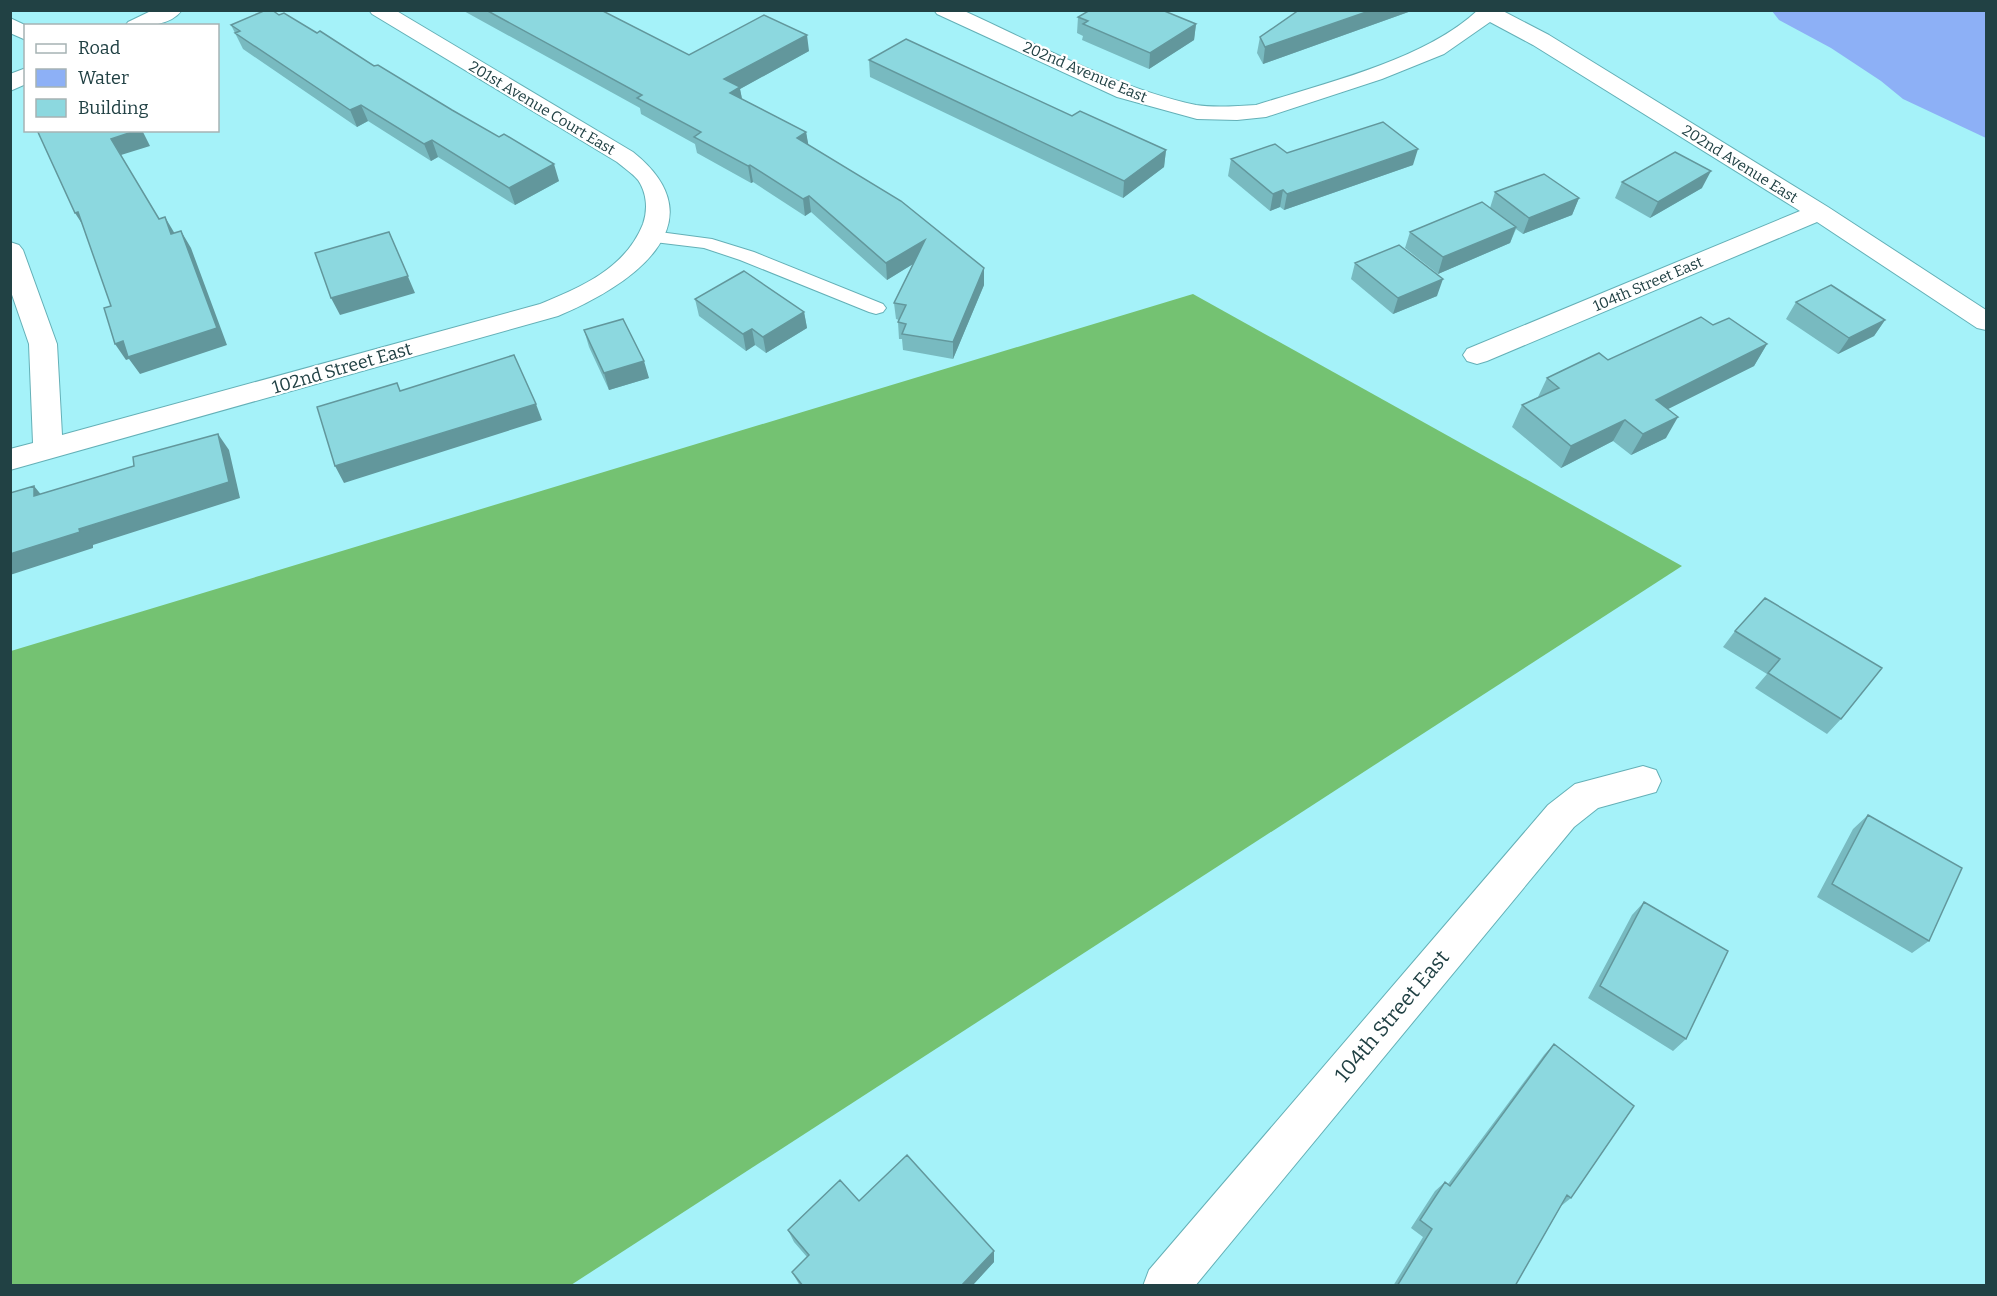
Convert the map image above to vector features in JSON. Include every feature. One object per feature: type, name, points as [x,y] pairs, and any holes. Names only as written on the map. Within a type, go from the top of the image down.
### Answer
[{"type":"street","points":[[140,24],[172,10]]},
{"type":"street","name":"201st Avenue Court East","points":[[379,10],[625,157],[645,173],[657,194],[659,211],[652,237]]},
{"type":"street","name":"202nd Avenue East","points":[[944,10],[1125,92],[1197,112],[1237,113],[1258,112],[1374,74],[1436,49],[1490,12],[1541,40],[1819,212],[1986,322]]},
{"type":"street","points":[[10,24],[24,33]]},
{"type":"street","points":[[10,84],[24,75]]},
{"type":"street","name":"104th Street East","points":[[1477,355],[1819,212]]},
{"type":"street","name":"102nd Street East","points":[[10,460],[549,310],[577,299],[609,282],[636,259],[652,237]]},
{"type":"street","points":[[10,250],[43,344],[48,449]]},
{"type":"street","name":"104th Street East","points":[[1165,1286],[1561,816],[1588,795],[1643,781]]},
{"type":"lane","points":[[652,237],[706,243],[876,308]]},
{"type":"green space","points":[[1193,294],[1682,566],[571,1285],[11,1285],[11,651]]},
{"type":"water","points":[[1772,11],[1986,11],[1986,138],[1903,99],[1881,81],[1831,48],[1779,20]]},
{"type":"building","points":[[266,10],[272,10],[279,15],[284,13],[317,33],[320,31],[374,66],[378,65],[499,137],[504,134],[554,164],[509,188],[432,140],[424,144],[361,105],[350,110],[235,33],[240,31],[231,25]]},
{"type":"building","points":[[486,10],[601,10],[689,55],[764,15],[807,35],[724,79],[740,87],[730,93],[806,132],[797,138],[901,201],[984,268],[953,342],[902,334],[906,324],[898,322],[906,305],[894,303],[925,240],[886,263],[809,196],[803,199],[750,165],[694,137],[701,132],[637,98],[642,95]]},
{"type":"building","points":[[1090,10],[1162,10],[1196,24],[1150,53],[1083,24],[1088,21],[1078,17]]},
{"type":"building","points":[[1299,10],[1372,10],[1265,47],[1260,37]]},
{"type":"building","points":[[906,39],[1072,116],[1080,111],[1166,150],[1124,181],[869,60]]},
{"type":"building","points":[[1383,122],[1418,149],[1287,194],[1283,190],[1273,194],[1231,159],[1275,144],[1287,153]]},
{"type":"building","points":[[38,132],[132,132],[111,139],[159,219],[165,217],[171,234],[181,231],[217,328],[128,357],[123,341],[115,344],[104,308],[111,306],[78,212],[75,213]]},
{"type":"building","points":[[1675,152],[1711,171],[1658,202],[1622,182]]},
{"type":"building","points":[[1544,174],[1579,198],[1529,218],[1495,192]]},
{"type":"building","points":[[1482,202],[1516,227],[1443,257],[1410,232]]},
{"type":"building","points":[[389,232],[408,276],[331,298],[315,253]]},
{"type":"building","points":[[1399,245],[1443,279],[1398,298],[1355,263]]},
{"type":"building","points":[[744,271],[804,312],[763,337],[752,329],[743,334],[695,299]]},
{"type":"building","points":[[1831,285],[1885,320],[1849,338],[1796,302]]},
{"type":"building","points":[[1701,317],[1713,325],[1729,318],[1767,344],[1656,400],[1678,417],[1643,434],[1625,420],[1571,446],[1522,405],[1559,388],[1547,378],[1599,353],[1608,360]]},
{"type":"building","points":[[623,319],[644,361],[604,373],[584,330]]},
{"type":"building","points":[[514,355],[536,404],[335,466],[317,407],[397,383],[400,391]]},
{"type":"building","points":[[218,434],[229,482],[79,529],[80,532],[10,554],[10,493],[34,486],[34,496],[134,466],[133,457]]},
{"type":"building","points":[[1765,598],[1882,668],[1841,719],[1768,673],[1780,659],[1735,631]]},
{"type":"building","points":[[1868,815],[1962,868],[1929,941],[1832,884]]},
{"type":"building","points":[[1644,902],[1728,951],[1686,1039],[1600,986]]},
{"type":"building","points":[[1554,1044],[1634,1106],[1571,1198],[1567,1195],[1515,1286],[1397,1286],[1432,1229],[1420,1220],[1445,1182],[1450,1186]]},
{"type":"building","points":[[907,1155],[994,1251],[961,1286],[803,1286],[792,1272],[809,1255],[788,1230],[840,1180],[859,1201]]}]
